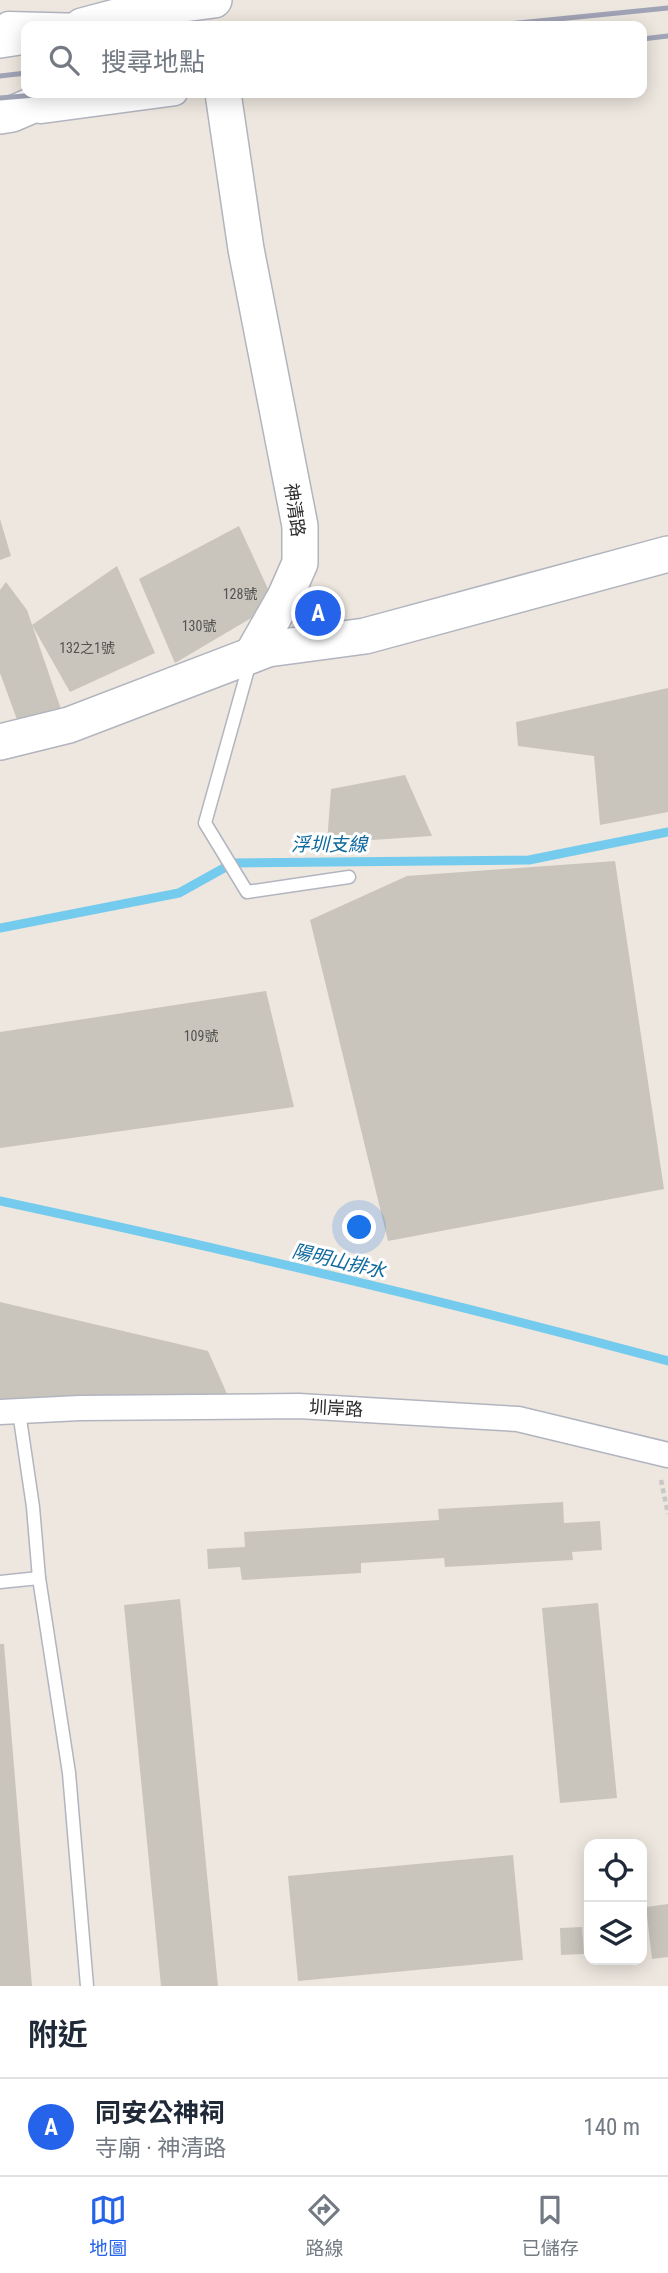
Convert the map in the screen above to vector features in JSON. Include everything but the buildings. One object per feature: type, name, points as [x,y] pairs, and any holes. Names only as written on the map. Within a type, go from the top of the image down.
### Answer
[{"type":"street","points":[[102,21],[146,9],[217,0]]},
{"type":"street","points":[[189,21],[217,0]]},
{"type":"street","points":[[217,0],[219,21]]},
{"type":"street","points":[[0,24],[21,25]]},
{"type":"street","points":[[0,40],[21,37]]},
{"type":"street","points":[[6,115],[48,98]]},
{"type":"street","points":[[6,115],[136,98]]},
{"type":"street","name":"神清路","points":[[224,98],[246,248],[300,526],[300,563],[285,597],[252,655]]},
{"type":"street","points":[[0,742],[69,725],[268,649],[365,636],[668,554]]},
{"type":"street","name":"圳岸路","points":[[10,1412],[80,1408],[299,1406],[517,1419],[668,1455]]},
{"type":"lane","points":[[252,655],[205,823],[247,892],[349,877]]},
{"type":"lane","points":[[10,1412],[33,1507],[39,1578],[69,1773],[87,1986]]},
{"type":"lane","points":[[0,1582],[39,1578]]},
{"type":"waterway","name":"浮圳支線","points":[[0,928],[179,893],[233,863],[529,860],[668,832]]},
{"type":"waterway","name":"陽明山排水","points":[[0,1201],[335,1276],[668,1361]]},
{"type":"railway","points":[[538,21],[668,8]]},
{"type":"railway","points":[[647,38],[668,36]]},
{"type":"railway","points":[[0,76],[21,74]]},
{"type":"railway","points":[[0,98],[21,96]]},
{"type":"place","name":"同安公神祠","points":[[318,613]]}]
